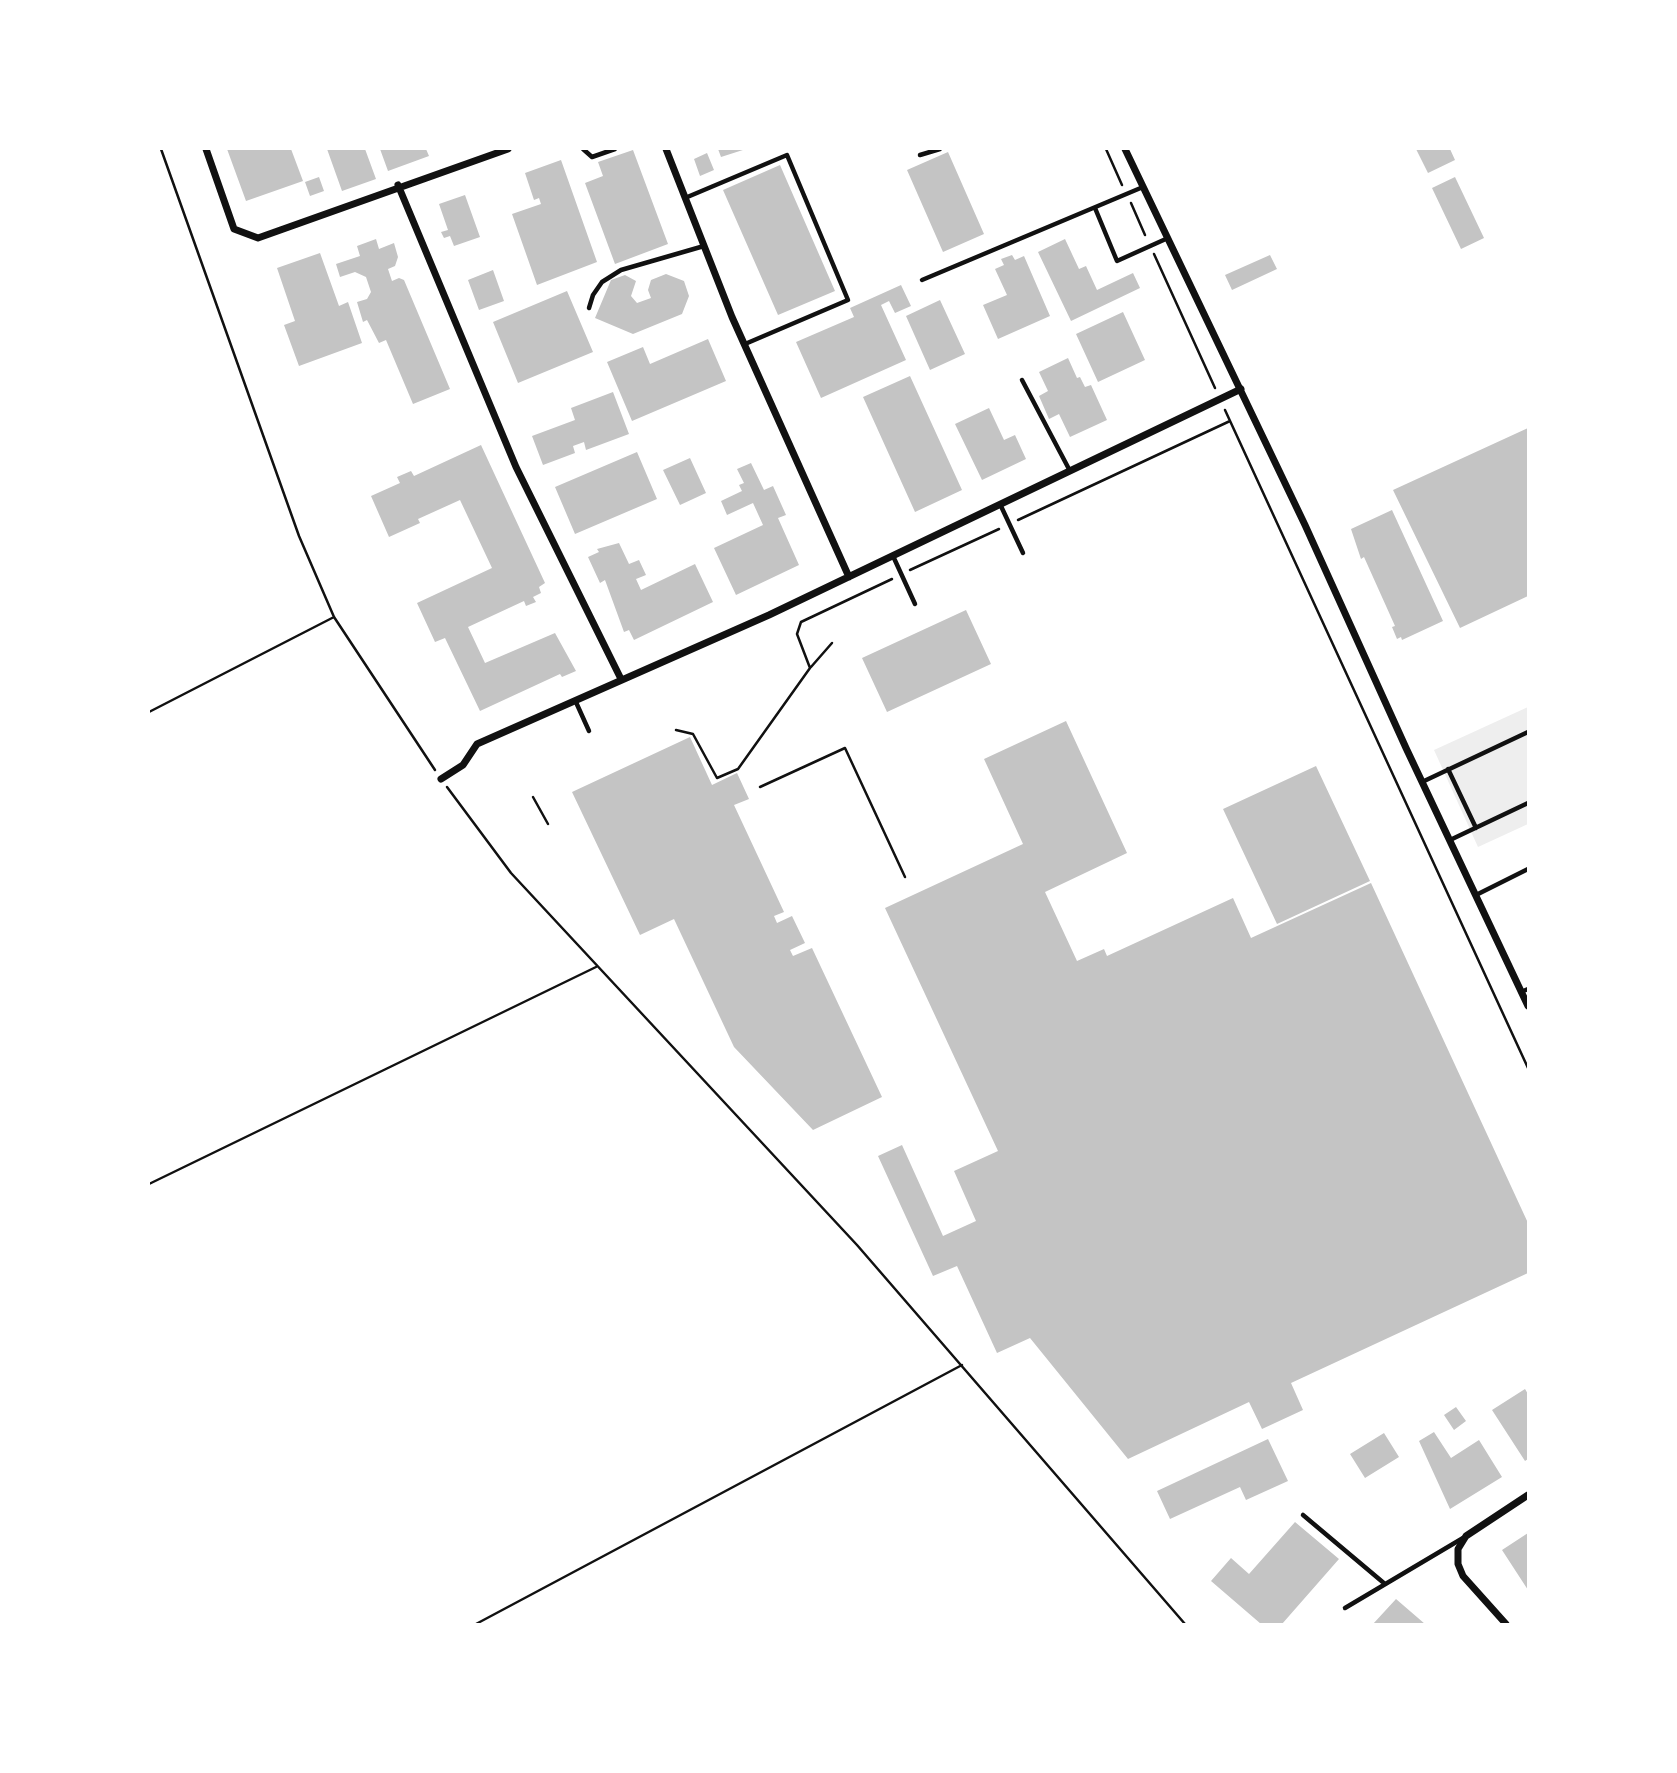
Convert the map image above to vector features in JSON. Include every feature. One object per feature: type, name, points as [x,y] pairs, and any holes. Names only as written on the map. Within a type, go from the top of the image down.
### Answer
[{"type":"street","points":[[206,149],[233,229],[258,238],[508,149]]},
{"type":"street","points":[[666,149],[744,344],[849,577]]},
{"type":"street","points":[[1125,149],[1241,389],[1475,895],[1525,990],[1528,1006]]},
{"type":"street","points":[[398,186],[516,467],[621,679]]},
{"type":"street","points":[[441,779],[463,765],[477,744],[849,577],[1241,389]]},
{"type":"street","points":[[1506,1624],[1463,1576],[1458,1564],[1458,1549],[1466,1536],[1528,1495]]},
{"type":"lane","points":[[583,149],[592,157],[615,149]]},
{"type":"lane","points":[[920,155],[940,149]]},
{"type":"lane","points":[[684,198],[787,155],[848,300],[744,344]]},
{"type":"lane","points":[[922,279],[1144,187]]},
{"type":"lane","points":[[1095,208],[1117,261],[1169,237]]},
{"type":"lane","points":[[589,308],[593,295],[602,282],[621,270],[704,246]]},
{"type":"lane","points":[[1022,380],[1070,471]]},
{"type":"lane","points":[[1000,504],[1023,553]]},
{"type":"lane","points":[[892,556],[915,604]]},
{"type":"lane","points":[[574,699],[589,731]]},
{"type":"lane","points":[[1422,782],[1528,732]]},
{"type":"lane","points":[[1448,769],[1476,828]]},
{"type":"lane","points":[[1450,840],[1528,803]]},
{"type":"lane","points":[[1475,895],[1528,869]]},
{"type":"lane","points":[[1303,1515],[1384,1584]]},
{"type":"lane","points":[[1345,1608],[1466,1536]]},
{"type":"path","points":[[162,149],[299,536],[334,617],[441,779],[511,873],[857,1245],[1185,1624]]},
{"type":"path","points":[[1106,149],[1528,1069]]},
{"type":"path","points":[[810,668],[797,634],[801,622],[1230,421]]},
{"type":"path","points":[[149,712],[334,617]]},
{"type":"path","points":[[676,730],[693,734],[717,778],[738,769],[810,668],[832,643]]},
{"type":"path","points":[[760,788],[845,748],[905,877]]},
{"type":"path","points":[[533,797],[548,824]]},
{"type":"path","points":[[149,1184],[596,967]]},
{"type":"path","points":[[476,1624],[962,1365]]},
{"type":"shaded area","points":[[1528,707],[1528,824],[1478,847],[1434,750]]},
{"type":"building","points":[[227,149],[291,149],[303,181],[246,201]]},
{"type":"building","points":[[327,149],[365,149],[376,179],[342,191]]},
{"type":"building","points":[[380,149],[426,149],[429,156],[388,171]]},
{"type":"building","points":[[718,149],[746,149],[721,157]]},
{"type":"building","points":[[1416,149],[1450,149],[1455,160],[1428,173]]},
{"type":"building","points":[[633,150],[668,244],[615,264],[585,183],[603,176],[598,162]]},
{"type":"building","points":[[948,152],[984,234],[943,252],[907,170]]},
{"type":"building","points":[[707,153],[714,170],[700,176],[694,159]]},
{"type":"building","points":[[561,160],[597,262],[537,285],[512,214],[541,204],[539,198],[534,200],[525,173]]},
{"type":"building","points":[[780,165],[835,291],[778,315],[723,190]]},
{"type":"building","points":[[319,177],[324,191],[310,196],[305,182]]},
{"type":"building","points":[[1455,177],[1484,238],[1461,249],[1432,188]]},
{"type":"building","points":[[465,195],[480,237],[454,246],[450,236],[444,238],[441,232],[448,230],[439,204]]},
{"type":"building","points":[[376,239],[379,249],[394,243],[398,257],[395,266],[388,269],[392,281],[399,278],[404,280],[450,389],[413,404],[386,340],[379,343],[367,320],[363,322],[357,302],[367,299],[371,292],[366,277],[355,272],[340,277],[336,264],[360,256],[357,246]]},
{"type":"building","points":[[1065,239],[1079,269],[1086,266],[1097,290],[1133,273],[1140,288],[1071,321],[1038,252]]},
{"type":"building","points":[[320,253],[339,306],[348,302],[362,343],[299,366],[284,325],[295,321],[277,268]]},
{"type":"building","points":[[1012,255],[1015,260],[1024,256],[1050,316],[998,339],[983,305],[1007,295],[995,269],[1004,265],[1001,259]]},
{"type":"building","points":[[1270,255],[1277,269],[1232,290],[1225,275]]},
{"type":"building","points":[[493,270],[504,301],[479,310],[468,280]]},
{"type":"building","points":[[666,274],[684,281],[689,296],[682,314],[633,334],[595,318],[611,280],[625,275],[636,281],[631,296],[637,303],[651,298],[648,290],[651,280]]},
{"type":"building","points":[[901,285],[911,306],[895,313],[889,301],[881,305],[906,360],[821,398],[796,342],[854,317],[850,308]]},
{"type":"building","points":[[567,291],[593,352],[518,383],[493,322]]},
{"type":"building","points":[[940,300],[965,354],[930,370],[906,316]]},
{"type":"building","points":[[1123,312],[1145,360],[1098,382],[1076,334]]},
{"type":"building","points":[[708,339],[726,381],[632,421],[607,362],[643,347],[650,364]]},
{"type":"building","points":[[1068,358],[1077,378],[1080,377],[1085,387],[1091,385],[1107,420],[1070,437],[1059,414],[1049,419],[1039,396],[1048,391],[1039,372]]},
{"type":"building","points":[[910,376],[962,490],[915,512],[863,397]]},
{"type":"building","points":[[613,392],[629,434],[586,450],[584,442],[573,446],[575,453],[543,465],[532,436],[575,420],[571,408]]},
{"type":"building","points":[[989,408],[1004,440],[1015,435],[1026,459],[982,480],[955,424]]},
{"type":"building","points":[[1528,428],[1528,596],[1460,628],[1393,490]]},
{"type":"building","points":[[481,445],[545,583],[539,587],[541,593],[533,597],[536,602],[526,606],[524,601],[468,627],[485,663],[555,633],[576,671],[562,677],[560,674],[480,711],[445,638],[435,642],[417,603],[492,568],[460,500],[418,519],[420,523],[389,537],[371,496],[400,483],[397,477],[411,471],[414,476]]},
{"type":"building","points":[[637,452],[657,499],[575,534],[555,487]]},
{"type":"building","points":[[690,458],[706,493],[680,505],[663,470]]},
{"type":"building","points":[[751,463],[764,490],[773,486],[786,515],[778,518],[799,565],[736,595],[714,548],[763,525],[753,503],[727,515],[721,501],[742,491],[739,485],[744,483],[737,469]]},
{"type":"building","points":[[1392,510],[1443,621],[1402,640],[1401,637],[1397,639],[1392,627],[1395,626],[1364,557],[1361,559],[1351,529]]},
{"type":"building","points":[[619,543],[629,564],[639,560],[646,575],[636,579],[641,590],[695,564],[713,602],[634,640],[629,630],[624,632],[605,580],[600,583],[588,557],[599,552],[597,549]]},
{"type":"building","points":[[966,610],[991,664],[887,712],[862,658]]},
{"type":"building","points":[[1066,721],[1127,853],[1045,892],[1077,961],[1104,949],[1107,956],[1233,898],[1251,938],[1371,883],[1528,1223],[1528,1273],[1291,1383],[1303,1410],[1262,1429],[1249,1402],[1128,1459],[1030,1338],[997,1353],[957,1266],[933,1276],[878,1156],[902,1145],[943,1236],[976,1221],[954,1171],[998,1151],[885,908],[1023,844],[984,759]]},
{"type":"building","points":[[690,737],[712,785],[737,773],[749,799],[734,805],[784,912],[774,916],[777,923],[792,916],[805,943],[790,950],[793,956],[812,948],[882,1097],[813,1130],[734,1047],[674,919],[640,935],[572,792]]},
{"type":"building","points":[[1316,766],[1370,881],[1277,924],[1223,809]]},
{"type":"building","points":[[1525,1389],[1528,1394],[1528,1459],[1525,1461],[1492,1410]]},
{"type":"building","points":[[1456,1407],[1466,1421],[1454,1430],[1444,1415]]},
{"type":"building","points":[[1434,1432],[1451,1458],[1479,1440],[1502,1477],[1450,1509],[1419,1441]]},
{"type":"building","points":[[1384,1433],[1399,1457],[1365,1478],[1350,1454]]},
{"type":"building","points":[[1268,1439],[1288,1481],[1246,1500],[1240,1487],[1170,1519],[1157,1491]]},
{"type":"building","points":[[1295,1522],[1339,1559],[1282,1624],[1261,1624],[1211,1581],[1231,1558],[1249,1574]]},
{"type":"building","points":[[1528,1533],[1528,1590],[1502,1550]]},
{"type":"building","points":[[1396,1599],[1425,1624],[1373,1624]]}]
